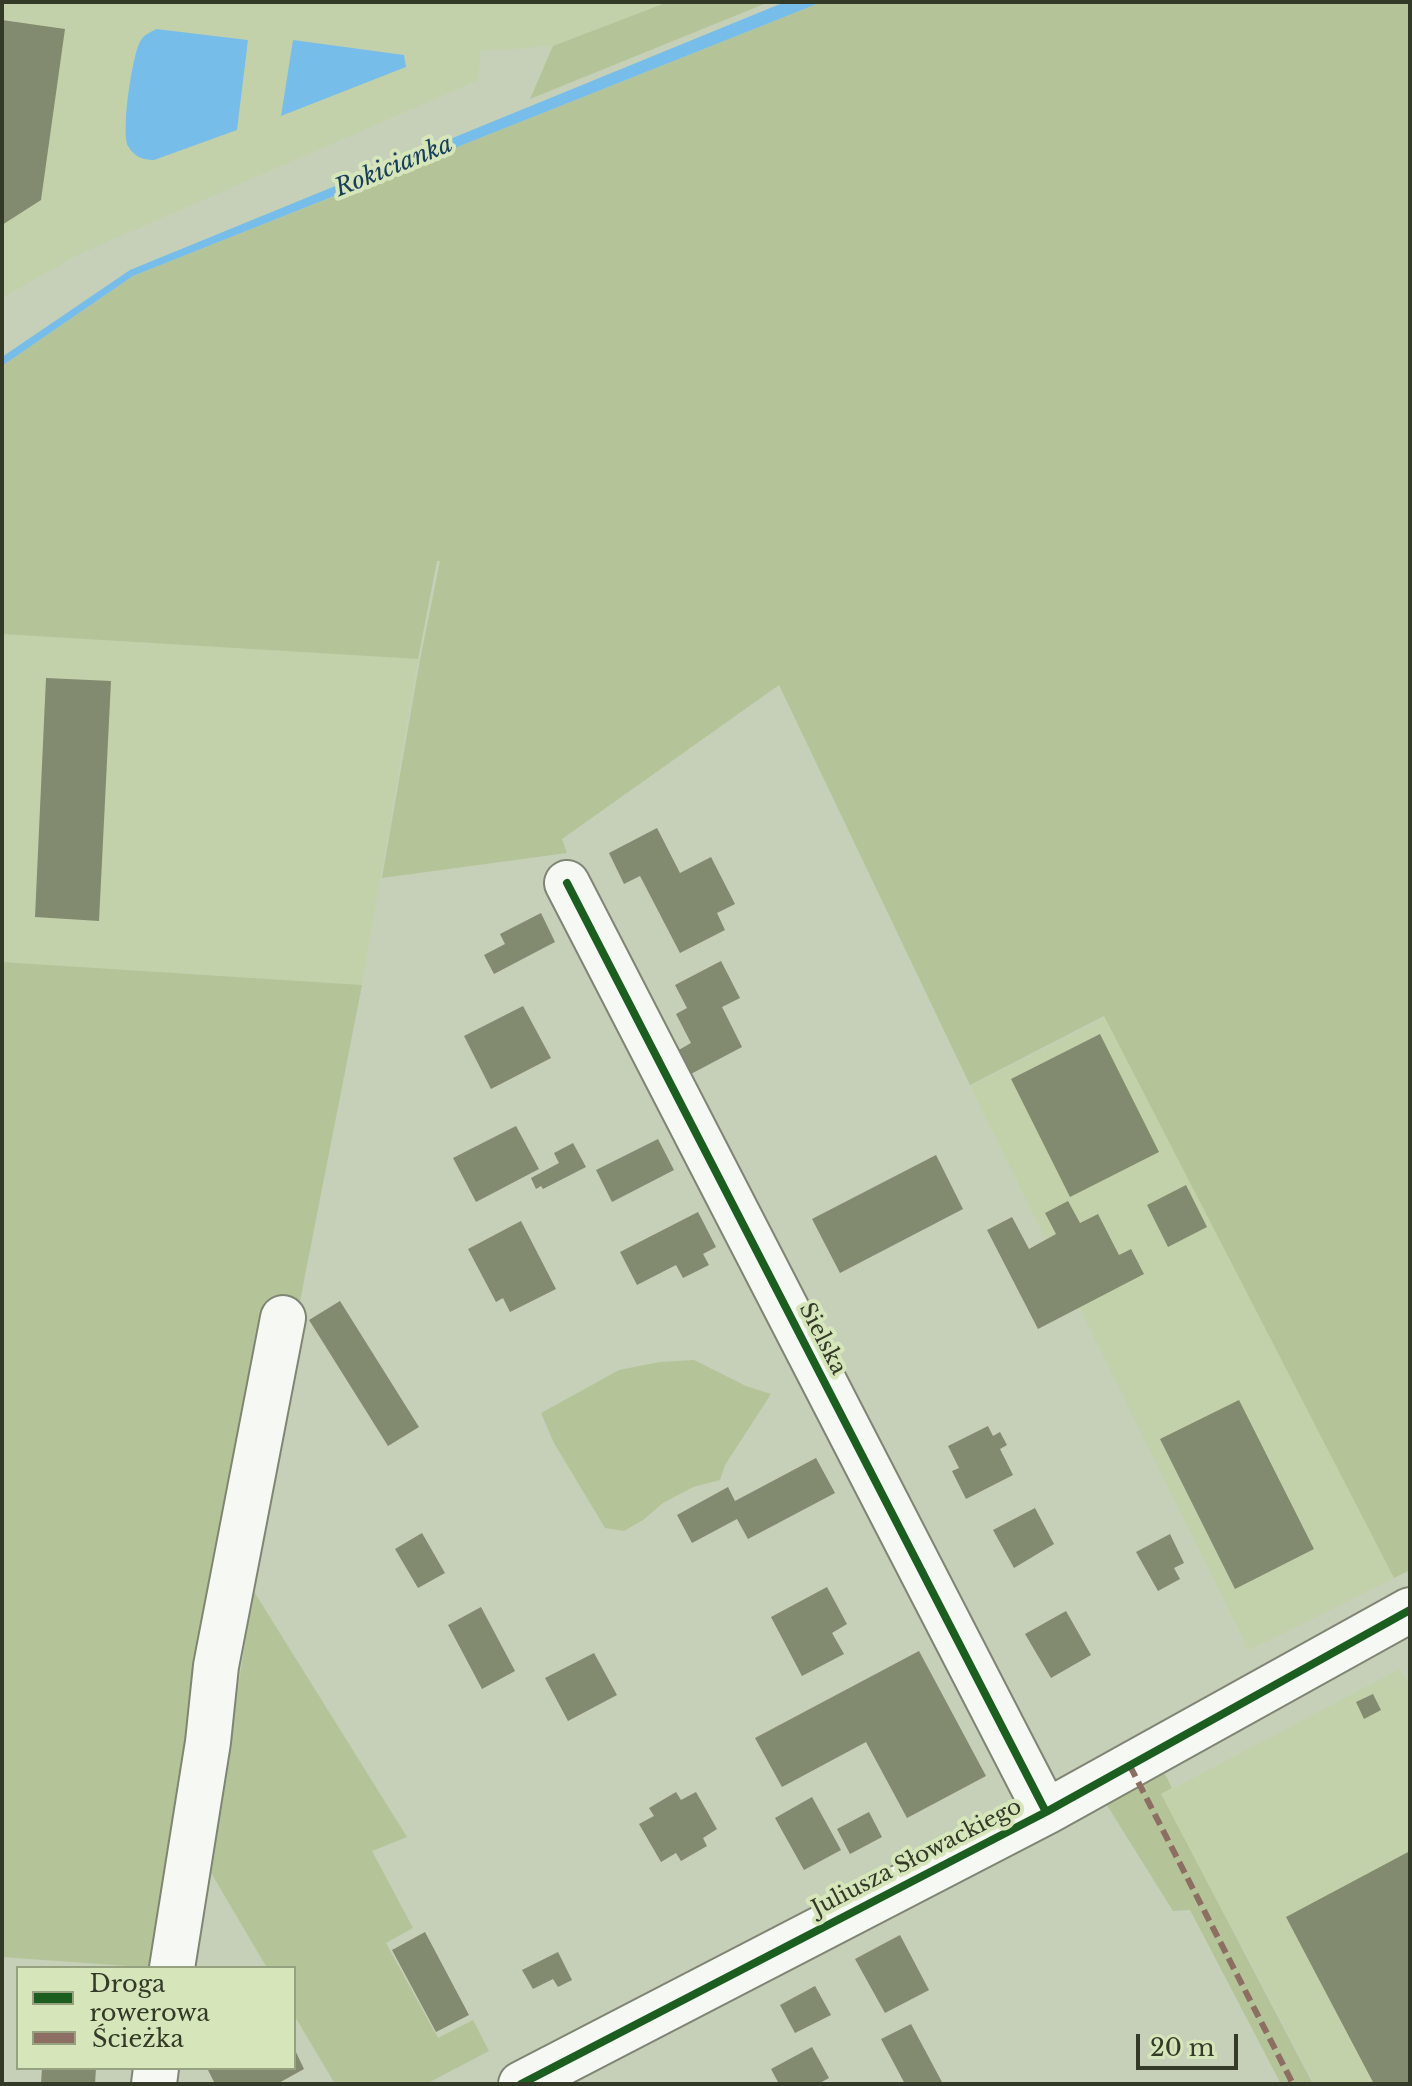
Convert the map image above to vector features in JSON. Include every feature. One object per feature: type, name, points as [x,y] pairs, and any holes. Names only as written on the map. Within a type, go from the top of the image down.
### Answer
[{"type":"street","name":"Sielska","points":[[567,883],[1046,1812]]},
{"type":"street","points":[[172,1966],[208,1742],[216,1666],[283,1318]]},
{"type":"street","name":"Juliusza Słowackiego","points":[[521,2084],[1046,1812],[1410,1610]]},
{"type":"shaded area","points":[[2,2],[668,2],[553,46],[481,51],[478,80],[77,255],[2,298]]},
{"type":"shaded area","points":[[668,2],[769,2],[530,99],[553,46]]},
{"type":"shaded area","points":[[822,2],[1410,2],[1410,1570],[1394,1578],[1104,1016],[970,1085],[779,685],[562,839],[567,853],[382,878],[440,561],[437,561],[418,659],[2,634],[2,366],[133,276]]},
{"type":"shaded area","points":[[2,634],[418,659],[362,985],[2,962]]},
{"type":"shaded area","points":[[2,962],[362,985],[299,1306],[156,1966],[2,1957]]},
{"type":"shaded area","points":[[1106,1017],[1394,1578],[1249,1650],[970,1086]]},
{"type":"shaded area","points":[[694,1360],[746,1386],[771,1394],[725,1465],[720,1480],[693,1487],[663,1503],[624,1531],[605,1528],[554,1443],[541,1413],[619,1370],[660,1362]]},
{"type":"shaded area","points":[[253,1590],[407,1837],[372,1851],[413,1928],[386,1943],[438,2038],[473,2020],[489,2051],[426,2084],[335,2084],[296,2018],[296,1966],[266,1966],[210,1871]]},
{"type":"shaded area","points":[[1400,1669],[1410,1687],[1410,2084],[1315,2084],[1161,1795]]},
{"type":"shaded area","points":[[1152,1766],[1165,1774],[1172,1788],[1161,1794],[1313,2084],[1281,2084],[1190,1910],[1173,1911],[1105,1802],[955,1884],[949,1873]]},
{"type":"water","name":"Rokicianka","points":[[785,2],[822,2],[133,276],[2,366],[2,357],[130,270]]},
{"type":"water","points":[[156,29],[248,40],[237,130],[154,160],[139,157],[130,150],[126,126],[131,76],[138,48],[142,38]]},
{"type":"water","points":[[293,40],[404,55],[406,67],[281,116]]},
{"type":"building","points":[[2,20],[65,29],[41,200],[2,225]]},
{"type":"building","points":[[46,678],[111,681],[99,921],[35,917]]},
{"type":"building","points":[[657,828],[680,873],[711,857],[735,904],[717,913],[725,930],[680,953],[640,876],[624,884],[609,853]]},
{"type":"building","points":[[541,913],[555,942],[494,974],[484,955],[505,944],[500,934]]},
{"type":"building","points":[[721,961],[740,998],[722,1007],[742,1047],[689,1075],[677,1051],[691,1043],[676,1014],[687,1008],[675,985]]},
{"type":"building","points":[[523,1006],[551,1058],[491,1089],[464,1036]]},
{"type":"building","points":[[1100,1034],[1159,1152],[1070,1197],[1011,1079]]},
{"type":"building","points":[[516,1126],[539,1169],[476,1202],[453,1158]]},
{"type":"building","points":[[658,1139],[674,1170],[612,1202],[596,1170]]},
{"type":"building","points":[[573,1143],[586,1167],[543,1189],[541,1186],[536,1189],[531,1178],[559,1163],[554,1153]]},
{"type":"building","points":[[936,1155],[963,1209],[840,1273],[812,1219]]},
{"type":"building","points":[[1186,1185],[1207,1227],[1168,1247],[1147,1205]]},
{"type":"building","points":[[1068,1201],[1080,1223],[1098,1214],[1119,1255],[1131,1249],[1144,1274],[1038,1329],[987,1230],[1012,1217],[1029,1249],[1056,1234],[1045,1213]]},
{"type":"building","points":[[698,1212],[716,1247],[703,1254],[709,1265],[683,1278],[676,1265],[637,1285],[620,1252]]},
{"type":"building","points":[[521,1221],[556,1289],[510,1312],[503,1298],[496,1302],[468,1249]]},
{"type":"building","points":[[340,1301],[419,1427],[388,1446],[309,1320]]},
{"type":"building","points":[[1239,1400],[1314,1549],[1235,1589],[1160,1439]]},
{"type":"building","points":[[988,1426],[993,1436],[1000,1432],[1007,1445],[1000,1449],[1013,1475],[966,1499],[952,1471],[959,1468],[948,1446]]},
{"type":"building","points":[[816,1458],[835,1493],[748,1539],[737,1519],[692,1543],[677,1515],[728,1487],[735,1501]]},
{"type":"building","points":[[1035,1508],[1054,1544],[1014,1568],[993,1530]]},
{"type":"building","points":[[422,1533],[445,1573],[418,1588],[395,1549]]},
{"type":"building","points":[[1170,1534],[1184,1563],[1174,1568],[1180,1579],[1158,1591],[1136,1552]]},
{"type":"building","points":[[827,1587],[847,1624],[832,1633],[844,1654],[802,1676],[771,1617]]},
{"type":"building","points":[[481,1607],[515,1671],[482,1689],[448,1625]]},
{"type":"building","points":[[1066,1611],[1091,1655],[1051,1678],[1025,1634]]},
{"type":"building","points":[[919,1651],[986,1776],[907,1818],[866,1742],[782,1787],[755,1738]]},
{"type":"building","points":[[594,1653],[617,1695],[568,1721],[545,1678]]},
{"type":"building","points":[[1373,1694],[1381,1710],[1364,1719],[1356,1702]]},
{"type":"building","points":[[676,1792],[681,1800],[696,1792],[717,1829],[703,1838],[707,1846],[681,1861],[676,1853],[661,1862],[639,1824],[654,1816],[649,1808]]},
{"type":"building","points":[[812,1797],[841,1850],[804,1870],[775,1818]]},
{"type":"building","points":[[869,1812],[882,1837],[850,1854],[837,1829]]},
{"type":"building","points":[[1410,1851],[1410,2084],[1374,2084],[1286,1917]]},
{"type":"building","points":[[425,1932],[469,2015],[436,2032],[392,1950]]},
{"type":"building","points":[[900,1935],[929,1990],[885,2013],[855,1959]]},
{"type":"building","points":[[558,1952],[572,1980],[558,1987],[553,1979],[533,1989],[522,1970]]},
{"type":"building","points":[[815,1986],[831,2015],[795,2033],[780,2005]]},
{"type":"building","points":[[911,2024],[943,2084],[905,2084],[881,2039]]},
{"type":"building","points":[[812,2047],[829,2078],[818,2084],[779,2084],[771,2069]]},
{"type":"building","points":[[296,2052],[304,2069],[277,2084],[215,2084],[208,2070],[296,2070]]},
{"type":"building","points":[[42,2070],[96,2070],[95,2084],[41,2084]]},
{"type":"marked path","points":[[1130,1766],[1293,2084]]},
{"type":"cycle path","points":[[567,883],[1046,1812]]},
{"type":"cycle path","points":[[521,2084],[1046,1812],[1410,1610]]}]
